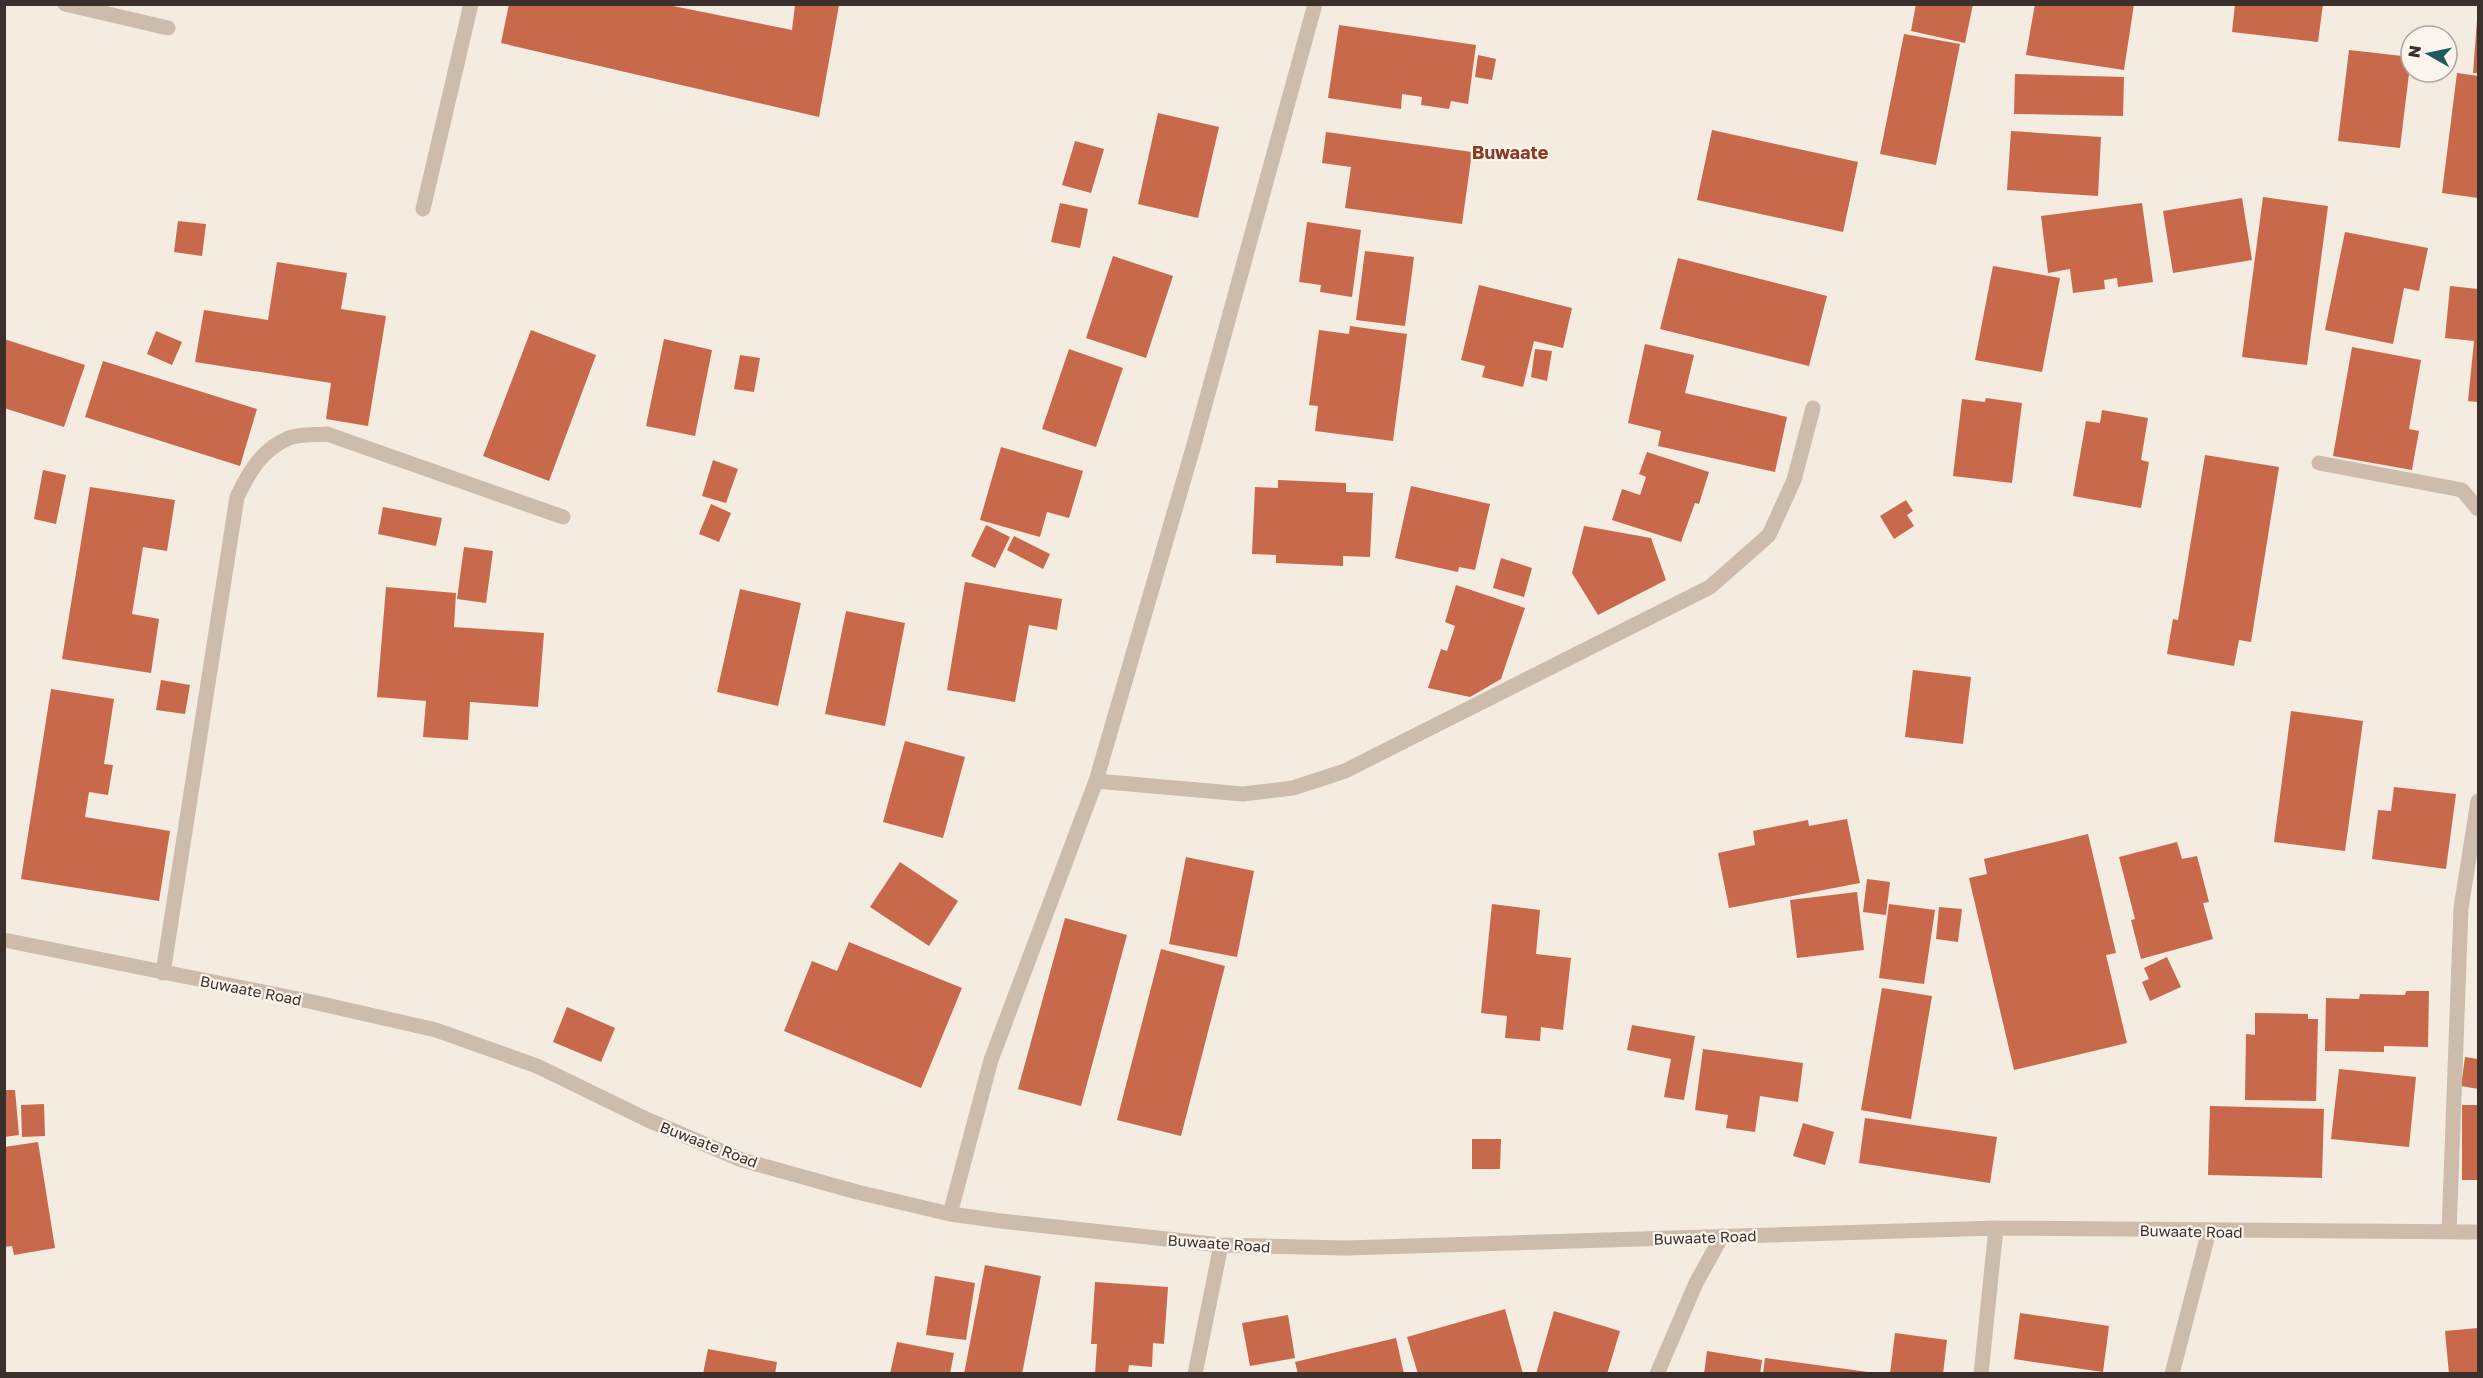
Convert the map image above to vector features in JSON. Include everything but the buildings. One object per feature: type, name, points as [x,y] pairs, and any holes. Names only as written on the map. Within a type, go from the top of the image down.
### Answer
[{"type":"street","points":[[65,4],[168,28]]},
{"type":"street","points":[[423,208],[471,4]]},
{"type":"street","points":[[950,1214],[991,1060],[1096,781],[1193,448],[1315,4]]},
{"type":"street","points":[[1096,781],[1243,794],[1303,784],[1345,771],[1710,587],[1769,535],[1794,480],[1813,408]]},
{"type":"street","points":[[163,973],[237,497],[249,473],[268,450],[291,437],[327,434],[563,517]]},
{"type":"street","points":[[2319,463],[2462,489],[2478,509]]},
{"type":"street","points":[[2449,1232],[2462,908],[2478,801]]},
{"type":"street","name":"Buwaate Road","points":[[4,940],[313,1002],[436,1030],[537,1066],[648,1120],[742,1160],[857,1192],[950,1214],[1221,1245],[1346,1248],[1996,1228],[2478,1232]]},
{"type":"street","points":[[1981,1374],[1996,1228]]},
{"type":"street","points":[[2172,1374],[2209,1231]]},
{"type":"street","points":[[1657,1374],[1696,1283],[1722,1236]]},
{"type":"street","points":[[1195,1374],[1221,1245]]},
{"type":"district","name":"Buwaate","points":[[1510,152]]}]
